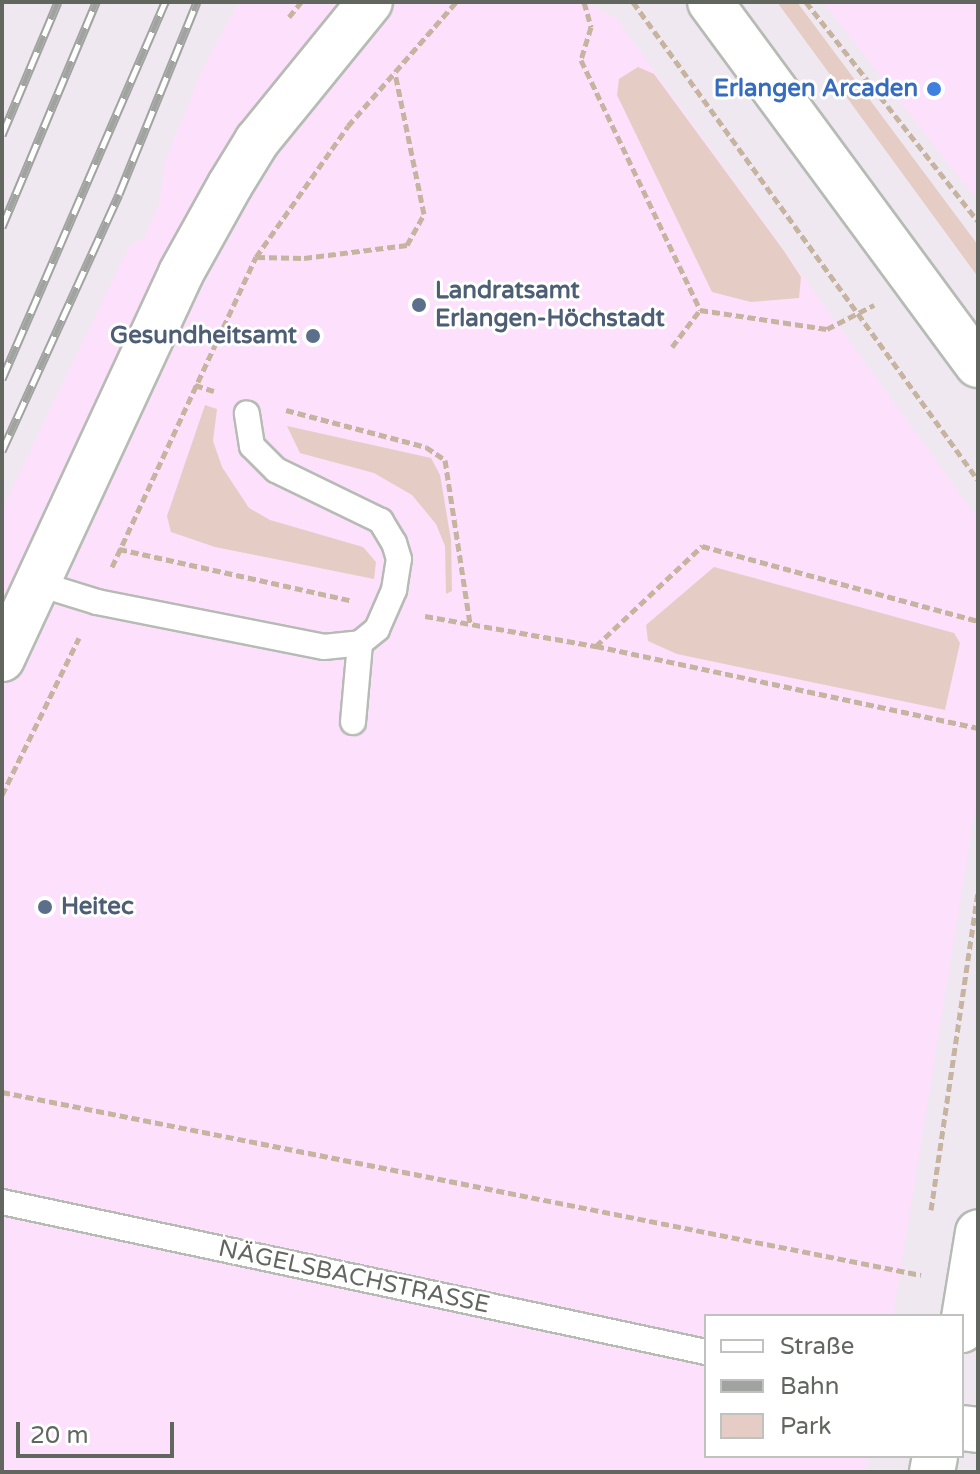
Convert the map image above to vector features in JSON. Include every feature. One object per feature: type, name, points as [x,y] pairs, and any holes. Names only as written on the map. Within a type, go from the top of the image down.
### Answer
[{"type":"street","points":[[2,659],[181,273],[230,185],[257,141],[370,2]]},
{"type":"street","points":[[710,2],[920,280],[978,365]]},
{"type":"street","points":[[964,1317],[978,1232]]},
{"type":"lane","points":[[39,584],[97,602],[324,647],[360,643],[377,629],[389,609],[399,559],[381,521],[276,470],[252,446],[247,413]]},
{"type":"lane","points":[[353,722],[360,643]]},
{"type":"lane","name":"NÄGELSBACHSTRASSE","points":[[2,1202],[704,1352]]},
{"type":"path","points":[[2,795],[97,602],[256,257],[339,137],[456,2]]},
{"type":"path","points":[[584,2],[591,27],[581,60],[700,310]]},
{"type":"path","points":[[633,2],[978,480]]},
{"type":"path","points":[[806,2],[978,221]]},
{"type":"path","points":[[256,257],[304,258],[407,245],[424,214],[395,73]]},
{"type":"path","points":[[700,310],[827,329],[920,280]]},
{"type":"path","points":[[672,347],[700,310]]},
{"type":"path","points":[[195,385],[223,393]]},
{"type":"path","points":[[278,408],[426,447],[445,460],[470,624]]},
{"type":"path","points":[[596,646],[702,546],[978,621]]},
{"type":"path","points":[[119,549],[389,609],[596,646],[978,728]]},
{"type":"path","points":[[930,1220],[978,890]]},
{"type":"path","points":[[2,1092],[969,1285]]},
{"type":"path","points":[[919,1289],[923,1261]]},
{"type":"shaded area","points":[[239,2],[585,2],[616,18],[974,513],[978,525],[978,792],[893,1314],[704,1314],[704,1458],[868,1458],[865,1472],[2,1472],[2,509],[129,246],[144,238],[160,200],[165,161],[205,64]]},
{"type":"shaded area","name":"Erlangen Arcaden","points":[[823,2],[978,2],[978,200],[958,176]]},
{"type":"green space","points":[[777,2],[797,2],[978,245],[978,277]]},
{"type":"green space","points":[[638,67],[654,74],[784,251],[801,277],[799,298],[751,302],[712,292],[617,95],[619,79]]},
{"type":"green space","points":[[205,405],[217,409],[213,441],[222,467],[249,508],[270,520],[363,547],[376,562],[374,579],[215,547],[171,532],[167,516]]},
{"type":"green space","points":[[287,426],[431,458],[440,475],[451,540],[452,591],[446,594],[445,546],[436,524],[412,495],[374,473],[300,453]]},
{"type":"green space","points":[[714,567],[954,633],[960,643],[945,710],[677,654],[648,641],[646,625]]},
{"type":"railway","points":[[2,135],[58,2]]},
{"type":"railway","points":[[2,227],[96,2]]},
{"type":"railway","points":[[2,379],[165,2]]},
{"type":"railway","points":[[2,451],[119,194],[197,2]]},
{"type":"place","name":"Erlangen Arcaden","points":[[934,89]]},
{"type":"place","name":"Landratsamt Erlangen-Höchstadt","points":[[419,305]]},
{"type":"place","name":"Gesundheitsamt","points":[[313,336]]},
{"type":"place","name":"Heitec","points":[[45,907]]}]
